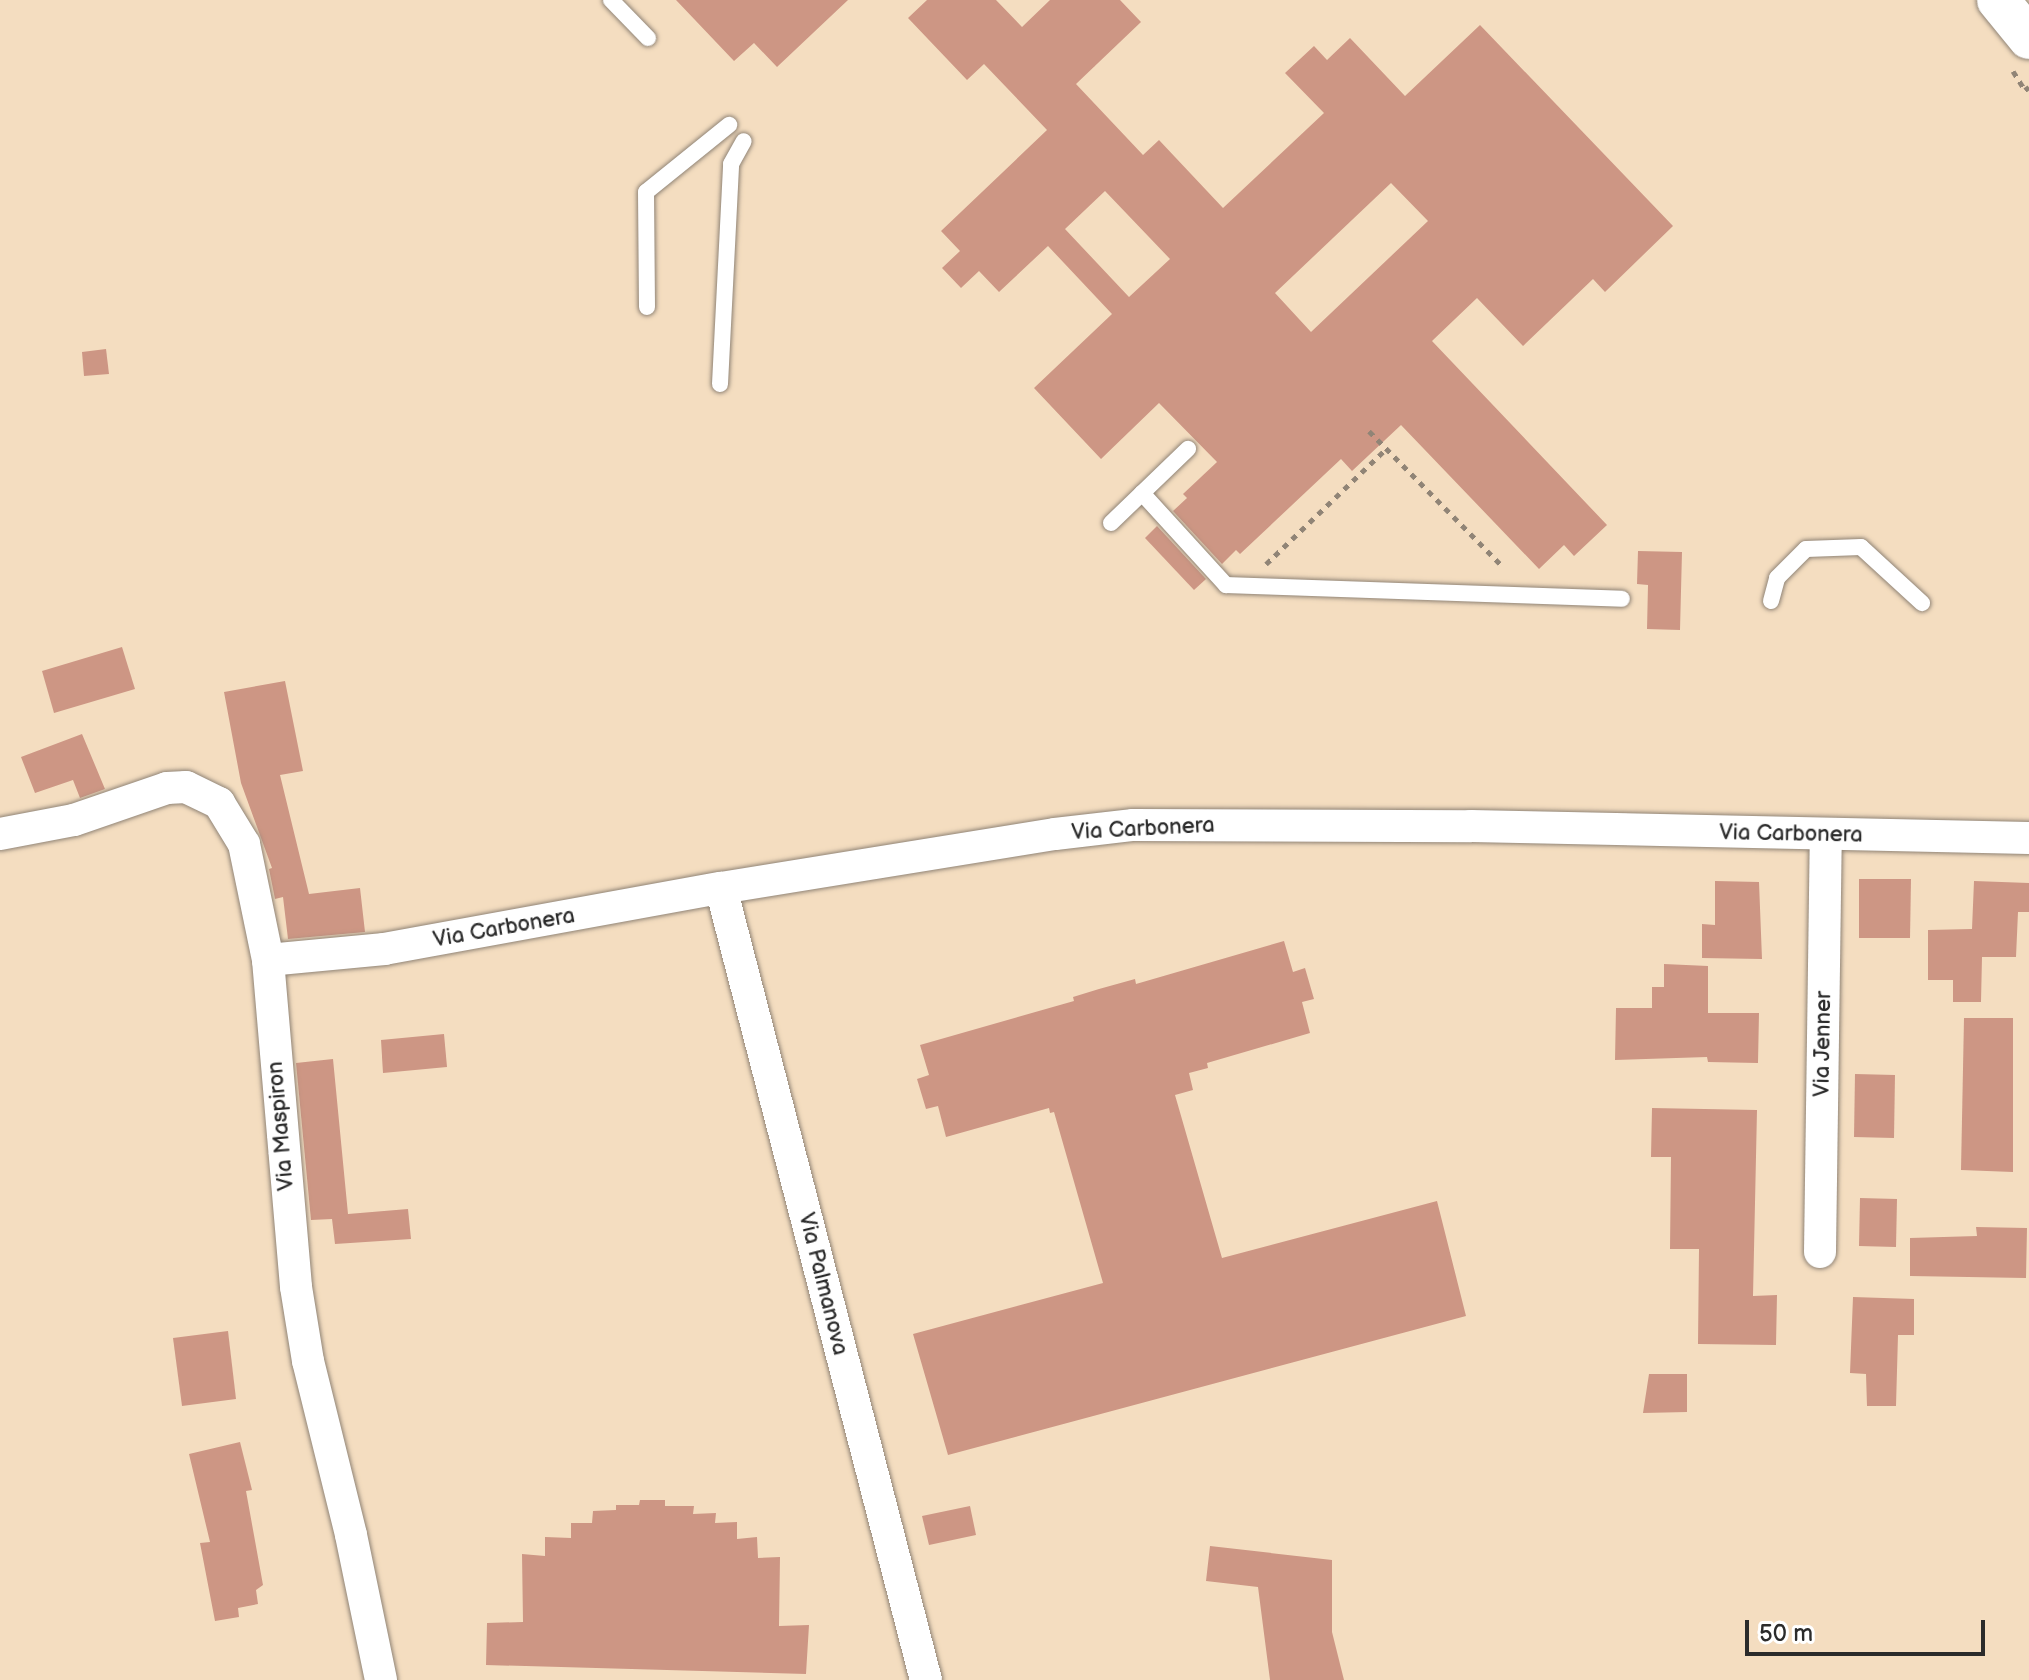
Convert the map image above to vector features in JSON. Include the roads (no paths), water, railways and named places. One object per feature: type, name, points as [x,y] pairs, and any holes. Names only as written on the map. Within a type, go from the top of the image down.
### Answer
[{"type":"street","name":"Via Maspiron","points":[[0,834],[74,820],[167,788],[186,787],[203,793],[226,812],[244,844],[268,960],[296,1287],[308,1361],[381,1680]]},
{"type":"street","name":"Via Carbonera","points":[[268,960],[384,949],[721,888],[1055,834],[1133,825],[1471,826],[2029,838]]},
{"type":"street","name":"Via Jenner","points":[[1820,1252],[1826,836]]},
{"type":"street","name":"Via Palmanova","points":[[721,888],[926,1680]]},
{"type":"lane","points":[[611,0],[648,38]]},
{"type":"lane","points":[[647,307],[646,192],[729,125]]},
{"type":"lane","points":[[720,384],[731,164],[744,141]]},
{"type":"lane","points":[[1111,523],[1188,449]]},
{"type":"lane","points":[[1142,493],[1226,585],[1622,599]]},
{"type":"lane","points":[[1771,601],[1777,578],[1806,549],[1861,547],[1922,603]]}]
